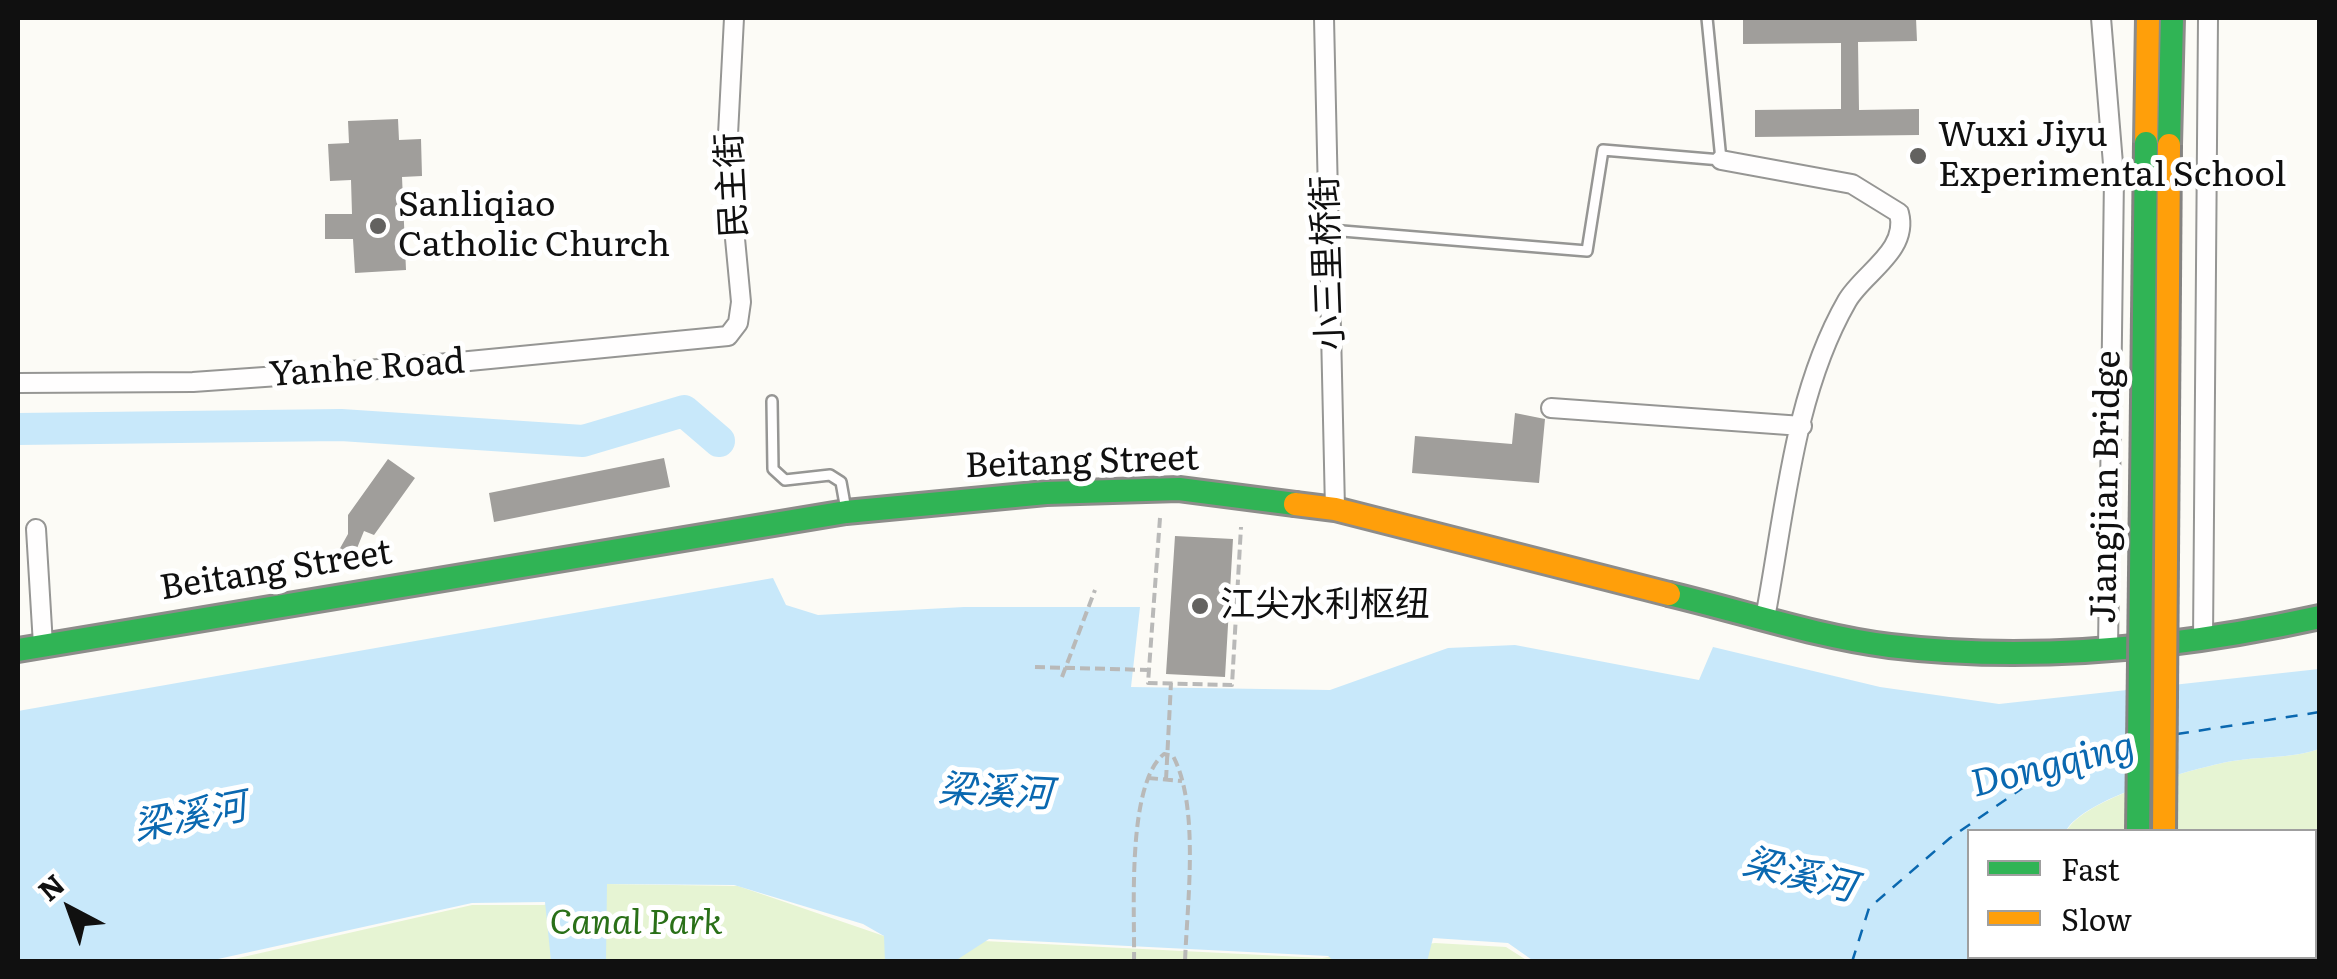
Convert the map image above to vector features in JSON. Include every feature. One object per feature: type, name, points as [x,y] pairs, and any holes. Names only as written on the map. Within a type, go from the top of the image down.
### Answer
[{"type":"main road","points":[[2148,18],[2158,144]]},
{"type":"main road","points":[[2158,144],[2172,18]]},
{"type":"main road","name":"Jiangjian Bridge","points":[[2138,829],[2158,144]]},
{"type":"main road","name":"Jiangjian Bridge","points":[[2158,144],[2164,829]]},
{"type":"main road","name":"Beitang Street","points":[[18,650],[846,512],[1046,492],[1180,489],[1335,509],[1889,646],[2066,654],[2204,639],[2320,617]]},
{"type":"street","name":"民主街","points":[[716,340],[728,336],[738,323],[741,302],[727,154],[734,18]]},
{"type":"street","name":"小三里桥街","points":[[1324,18],[1335,509]]},
{"type":"street","points":[[2100,18],[2114,176],[2108,650]]},
{"type":"street","points":[[2204,639],[2208,18]]},
{"type":"street","points":[[1721,160],[1852,184],[1899,213],[1902,222],[1894,248],[1848,298],[1810,380],[1765,618]]},
{"type":"street","name":"Yanhe Road","points":[[18,382],[193,382],[716,340]]},
{"type":"street","points":[[1551,408],[1802,426]]},
{"type":"street","points":[[36,528],[43,645]]},
{"type":"lane","points":[[1328,230],[1587,251],[1603,150],[1721,160],[1706,18]]},
{"type":"lane","points":[[772,402],[774,469],[785,480],[830,475],[840,482],[846,512]]},
{"type":"path","points":[[1160,518],[1148,682],[1232,686],[1241,527]]},
{"type":"path","points":[[1062,677],[1096,590]]},
{"type":"path","points":[[1035,667],[1149,670]]},
{"type":"path","points":[[1166,780],[1171,683]]},
{"type":"path","points":[[1134,962],[1139,817],[1153,762],[1164,754],[1173,756],[1182,782],[1187,830],[1185,962]]},
{"type":"path","points":[[1148,778],[1182,782]]},
{"type":"green space","points":[[2319,749],[2319,954],[2317,829],[2069,829],[2093,808],[2164,779],[2227,762]]},
{"type":"green space","name":"Canal Park","points":[[607,884],[738,886],[884,936],[1322,958],[1435,943],[1506,947],[1528,961],[221,962],[472,905],[544,905]]},
{"type":"water","points":[[773,578],[786,605],[818,615],[964,607],[1140,607],[1131,687],[1330,690],[1448,648],[1515,645],[1699,680],[1713,647],[1880,687],[1999,704],[2319,669],[2319,749],[2227,762],[2164,779],[2093,807],[2068,829],[1967,829],[1967,959],[2317,959],[2317,954],[2319,961],[1535,962],[1508,943],[1433,938],[1427,962],[1334,961],[1328,956],[989,939],[955,961],[885,962],[884,936],[863,924],[734,885],[607,884],[606,961],[551,961],[545,902],[472,903],[209,961],[18,962],[18,711]]},
{"type":"building","points":[[1743,18],[1916,18],[1917,41],[1858,42],[1859,110],[1919,109],[1919,135],[1755,137],[1755,110],[1841,109],[1841,43],[1743,44]]},
{"type":"building","name":"Sanliqiao Catholic Church","points":[[398,119],[399,140],[421,139],[422,176],[402,177],[406,270],[355,273],[353,239],[325,239],[325,214],[352,214],[351,180],[330,181],[328,144],[349,143],[348,121]]},
{"type":"building","points":[[1515,413],[1545,419],[1539,483],[1412,473],[1415,436],[1512,444]]},
{"type":"building","points":[[664,458],[670,487],[494,522],[489,493]]},
{"type":"building","points":[[388,459],[415,478],[374,535],[364,531],[349,568],[349,556],[334,559],[348,534],[348,515]]},
{"type":"building","name":"江尖水利枢纽","points":[[1175,536],[1233,539],[1225,677],[1166,674]]},
{"type":"waterway","points":[[18,429],[341,425],[583,441],[684,411],[719,441]]},
{"type":"ferry route","points":[[2177,734],[2320,712]]},
{"type":"ferry route","points":[[1852,962],[1869,908],[1950,838],[2056,765],[2126,747]]},
{"type":"traffic: fast","points":[[2169,145],[2172,18]]},
{"type":"traffic: fast","points":[[2138,829],[2146,143]]},
{"type":"traffic: fast","points":[[18,650],[846,512],[1046,493],[1179,489],[1295,504]]},
{"type":"traffic: fast","points":[[1669,594],[1862,642],[1998,653],[2160,644],[2320,617]]},
{"type":"traffic: slow","points":[[2146,143],[2148,18]]},
{"type":"traffic: slow","points":[[2164,829],[2169,145]]},
{"type":"traffic: slow","points":[[1295,504],[1335,509],[1669,594]]},
{"type":"place","name":"Wuxi Jiyu Experimental School","points":[[1918,156]]},
{"type":"place","name":"Sanliqiao Catholic Church","points":[[378,226]]},
{"type":"place","name":"江尖水利枢纽","points":[[1200,606]]},
{"type":"water label","name":"Dongqing","points":[[2053,766]]},
{"type":"water label","name":"梁溪河","points":[[995,793]]},
{"type":"water label","name":"梁溪河","points":[[190,818]]},
{"type":"water label","name":"梁溪河","points":[[1799,876]]}]
